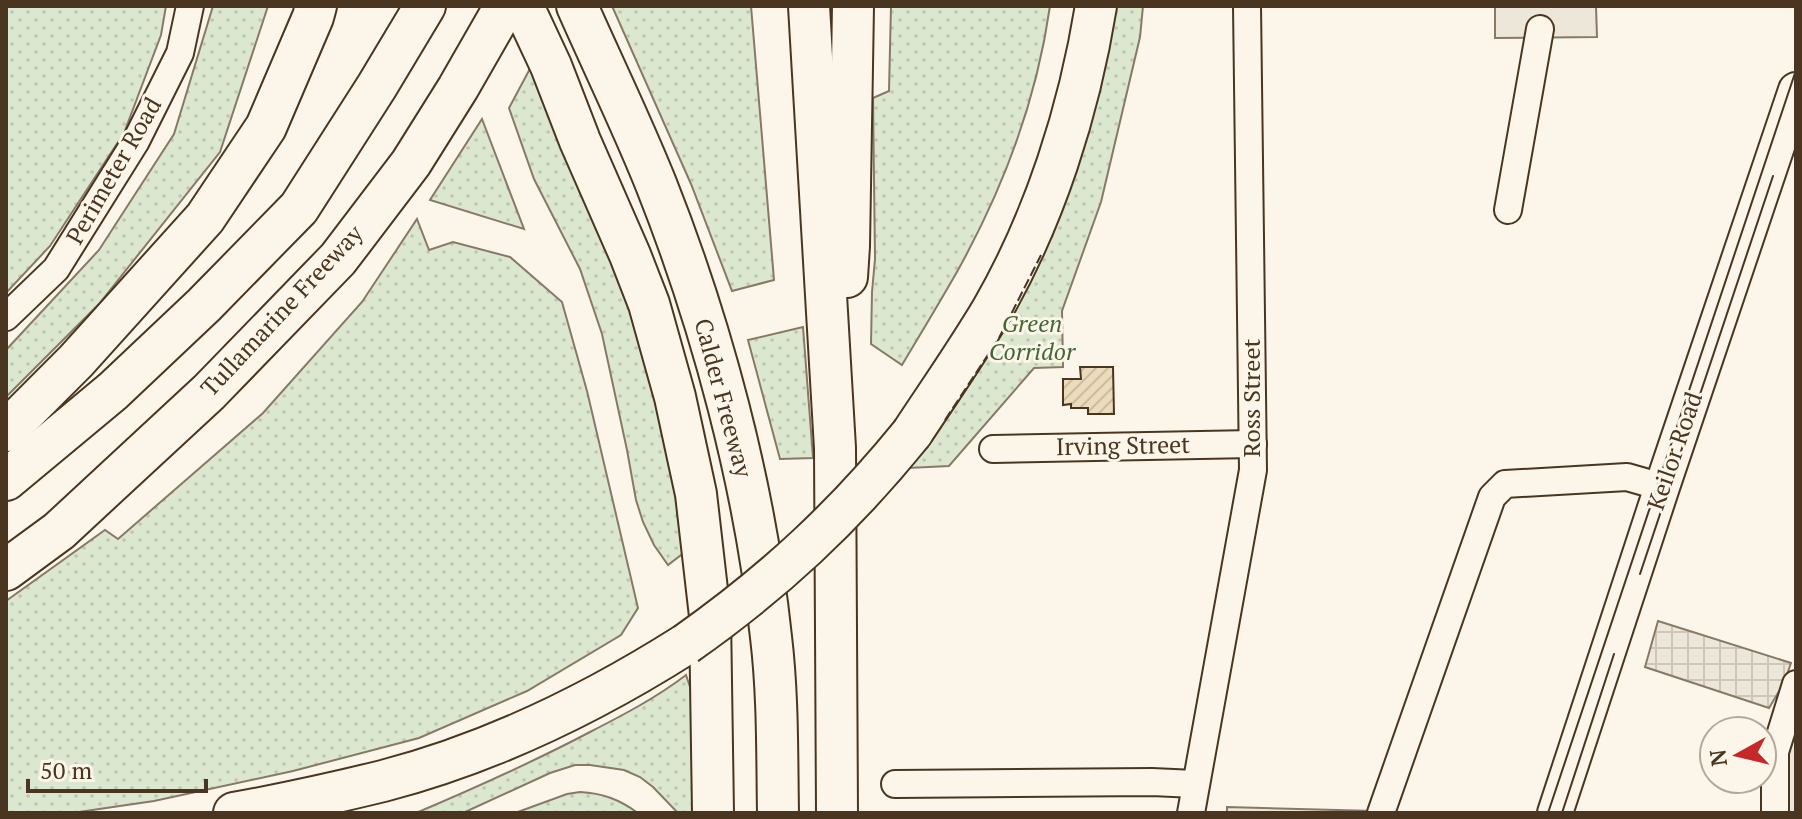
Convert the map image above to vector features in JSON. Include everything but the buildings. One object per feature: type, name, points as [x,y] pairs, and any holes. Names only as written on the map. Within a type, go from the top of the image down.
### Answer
[{"type":"highway","points":[[6,431],[76,361],[205,218],[266,127],[316,6]]},
{"type":"highway","points":[[6,480],[113,391],[204,305],[299,208],[425,6]]},
{"type":"highway","name":"Tullamarine Freeway","points":[[6,570],[59,531],[209,392],[338,259],[411,163],[505,6]]},
{"type":"highway","points":[[523,6],[630,255],[649,304],[675,397],[696,494],[710,616],[713,813]]},
{"type":"highway","name":"Calder Freeway","points":[[577,6],[656,184],[724,388],[742,462],[766,592],[772,640],[778,813]]},
{"type":"highway","points":[[809,6],[835,448],[837,813]]},
{"type":"highway","points":[[835,448],[849,246],[853,6]]},
{"type":"highway","points":[[234,813],[384,780],[448,761],[552,719],[639,674],[686,644],[736,609],[816,539],[912,433],[993,308],[1027,240],[1057,163],[1087,56],[1096,6]]},
{"type":"highway","points":[[348,813],[448,761]]},
{"type":"main road","name":"Keilor Road","points":[[1555,813],[1796,90]]},
{"type":"street","name":"Perimeter Road","points":[[6,317],[56,269],[136,141],[180,53],[190,6]]},
{"type":"street","name":"Ross Street","points":[[1191,813],[1251,486],[1247,6]]},
{"type":"street","points":[[1508,210],[1540,29]]},
{"type":"street","name":"Irving Street","points":[[993,449],[1253,444]]},
{"type":"street","points":[[1381,813],[1492,497],[1505,484],[1627,477],[1662,487]]},
{"type":"street","points":[[1775,813],[1775,752],[1796,684]]},
{"type":"street","points":[[895,784],[1195,784]]},
{"type":"green space","points":[[6,6],[166,6],[161,35],[124,133],[50,246],[6,293]]},
{"type":"green space","points":[[213,6],[268,6],[220,152],[99,304],[6,397],[6,350],[99,250],[174,134]]},
{"type":"green space","points":[[612,6],[751,6],[774,280],[732,291],[691,184]]},
{"type":"green space","points":[[891,6],[1050,6],[1027,109],[990,208],[958,270],[902,365],[871,344],[875,259],[873,98],[889,91]]},
{"type":"green space","name":"Green Corridor","points":[[1114,6],[1143,6],[1140,37],[1101,202],[1062,311],[1063,367],[1034,368],[949,466],[909,468],[976,374],[1019,301],[1096,101]]},
{"type":"green space","points":[[533,63],[625,261],[694,545],[668,565],[654,545],[636,500],[602,334],[580,269],[534,179],[509,108]]},
{"type":"green space","points":[[482,119],[524,229],[430,200]]},
{"type":"green space","points":[[417,219],[429,250],[453,242],[510,257],[562,302],[587,391],[638,608],[621,635],[527,691],[419,738],[293,771],[154,801],[72,813],[6,813],[6,601],[105,530],[118,539],[263,413],[362,302]]},
{"type":"green space","points":[[803,327],[813,458],[780,459],[748,340]]},
{"type":"green space","points":[[686,675],[691,690],[704,813],[678,813],[653,787],[624,770],[575,765],[550,773],[463,813],[416,813],[569,743],[639,706]]},
{"type":"green space","points":[[580,792],[611,798],[638,813],[515,813],[567,794]]},
{"type":"shaded area","points":[[1495,6],[1596,6],[1597,37],[1495,38]]},
{"type":"shaded area","points":[[1658,621],[1791,663],[1784,683],[1769,708],[1645,667]]},
{"type":"shaded area","points":[[1796,724],[1796,813],[1786,813],[1787,752]]},
{"type":"shaded area","points":[[1227,807],[1374,811],[1227,813]]},
{"type":"tram line","points":[[1548,813],[1796,70]]},
{"type":"tram line","points":[[1640,574],[1773,176]]},
{"type":"tram line","points":[[1562,813],[1614,654]]},
{"type":"fence","points":[[945,420],[999,338],[1041,255]]}]
